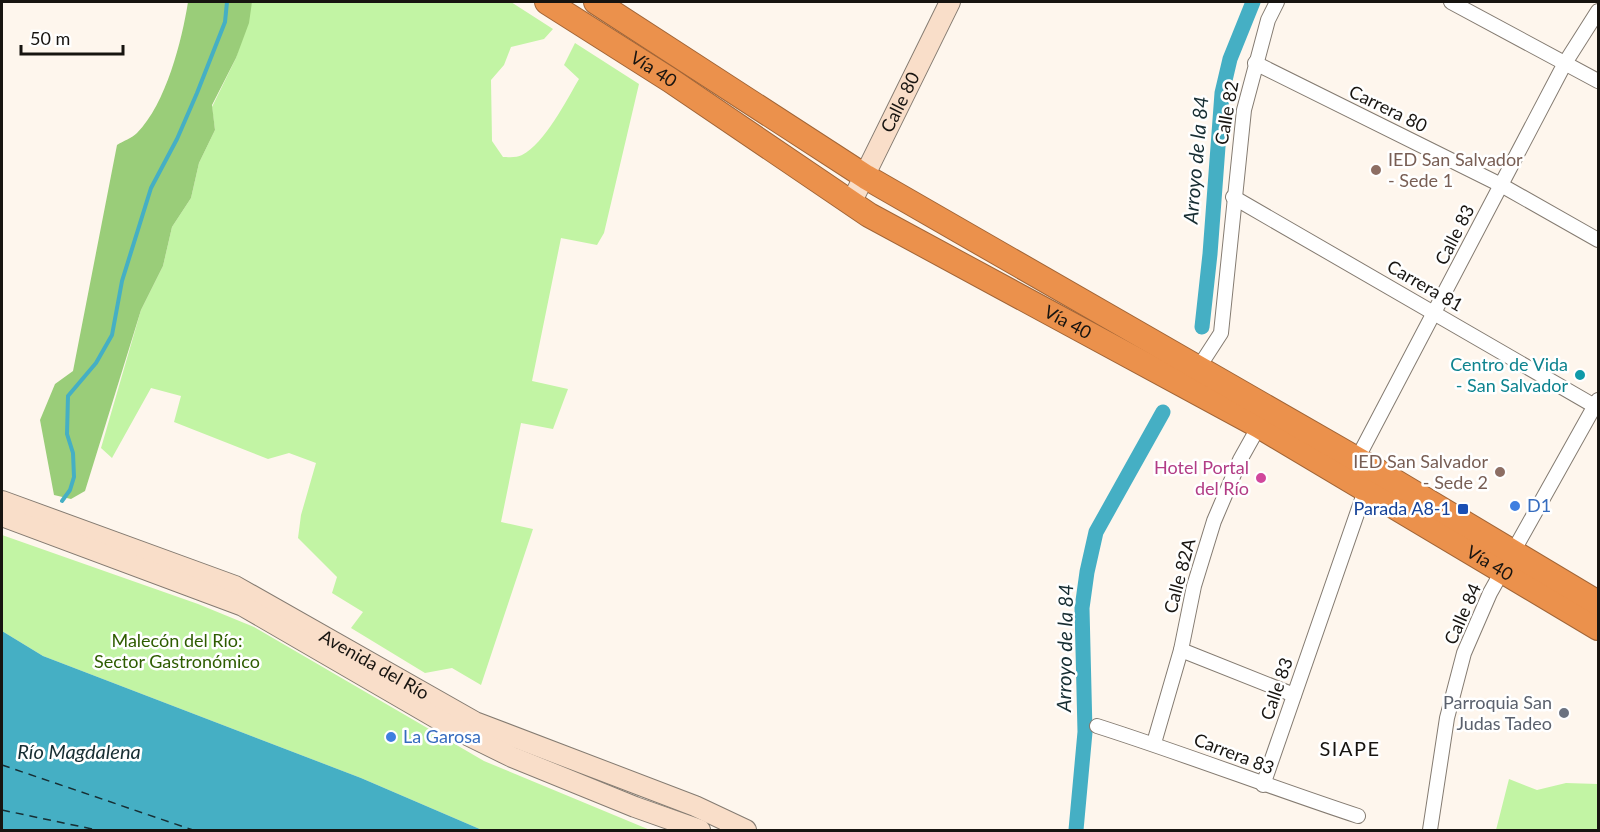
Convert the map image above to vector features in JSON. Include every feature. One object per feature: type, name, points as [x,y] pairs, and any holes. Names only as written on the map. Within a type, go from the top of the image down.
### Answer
[{"type":"highway","name":"Vía 40","points":[[547,2],[851,203],[1259,426],[1360,474]]},
{"type":"highway","name":"Vía 40","points":[[596,2],[866,177],[1197,370],[1360,474],[1508,562],[1599,628]]},
{"type":"highway","points":[[660,75],[673,51]]},
{"type":"highway","name":"Vía 40","points":[[1508,562],[1599,603]]},
{"type":"main road","name":"Calle 80","points":[[851,203],[866,177],[950,2]]},
{"type":"main road","name":"Avenida del Río","points":[[2,501],[235,586],[475,722],[694,806],[746,831]]},
{"type":"main road","name":"Avenida del Río","points":[[2,516],[243,606],[458,730],[494,748],[634,807],[700,831]]},
{"type":"main road","points":[[494,748],[519,749],[661,806],[694,806]]},
{"type":"street","name":"Calle 82","points":[[1197,370],[1216,345],[1221,333],[1233,197],[1244,110],[1268,20],[1277,2]]},
{"type":"street","points":[[1459,3],[1599,81]]},
{"type":"street","name":"Calle 83","points":[[1263,785],[1294,695],[1360,474],[1435,312],[1565,63],[1599,11]]},
{"type":"street","name":"Carrera 80","points":[[1255,63],[1501,185],[1599,240]]},
{"type":"street","name":"Carrera 81","points":[[1233,197],[1597,405]]},
{"type":"street","name":"Calle 84","points":[[1430,831],[1447,718],[1464,653],[1490,593],[1597,405]]},
{"type":"street","name":"Calle 82A","points":[[1154,743],[1181,650],[1194,586],[1214,521],[1240,460],[1259,426]]},
{"type":"street","points":[[1181,650],[1294,695]]},
{"type":"street","name":"Carrera 83","points":[[1097,726],[1154,743],[1263,785],[1358,816]]},
{"type":"green space","points":[[188,2],[252,2],[249,23],[236,58],[212,105],[215,130],[199,163],[191,198],[172,227],[163,266],[141,310],[85,491],[71,499],[54,495],[40,420],[55,384],[73,371],[117,145],[137,133],[156,106],[177,53]]},
{"type":"green space","points":[[252,2],[511,2],[553,29],[544,39],[511,47],[504,65],[491,80],[492,141],[503,157],[520,156],[531,149],[554,121],[579,79],[564,65],[575,43],[639,84],[604,233],[597,245],[561,238],[532,381],[568,389],[553,429],[521,423],[501,522],[533,529],[481,685],[452,668],[425,673],[351,628],[363,612],[332,593],[337,577],[298,538],[301,515],[316,463],[289,453],[268,459],[174,422],[181,396],[151,388],[112,458],[101,448],[141,310],[163,266],[172,227],[191,198],[199,163],[215,130],[212,107],[236,58]]},
{"type":"green space","name":"Malecón del Río: Sector Gastronómico","points":[[2,535],[198,604],[254,627],[484,761],[650,830],[482,830],[361,778],[43,656],[2,631]]},
{"type":"green space","points":[[1509,779],[1537,790],[1566,783],[1598,784],[1598,830],[1496,830]]},
{"type":"water","name":"Río Magdalena","points":[[2,631],[43,656],[361,778],[482,830],[2,830]]},
{"type":"waterway","points":[[62,501],[70,490],[74,477],[73,453],[67,434],[68,396],[96,363],[112,335],[122,281],[151,188],[177,139],[197,93],[225,22],[227,2]]},
{"type":"waterway","name":"Arroyo de la 84","points":[[1202,327],[1222,93],[1230,59],[1253,2]]},
{"type":"waterway","name":"Arroyo de la 84","points":[[1076,830],[1085,732],[1082,608],[1087,572],[1096,532],[1163,412]]},
{"type":"ferry route","points":[[2,765],[193,830]]},
{"type":"ferry route","points":[[2,810],[97,830]]},
{"type":"place","name":"IED San Salvador - Sede 1","points":[[1376,170]]},
{"type":"place","name":"Centro de Vida - San Salvador","points":[[1580,375]]},
{"type":"place","name":"IED San Salvador - Sede 2","points":[[1500,472]]},
{"type":"place","name":"Hotel Portal del Río","points":[[1261,478]]},
{"type":"place","name":"D1","points":[[1515,506]]},
{"type":"place","name":"Parada A8-1","points":[[1463,509]]},
{"type":"place","name":"Parroquia San Judas Tadeo","points":[[1564,713]]},
{"type":"place","name":"La Garosa","points":[[391,737]]},
{"type":"district","name":"SIAPE","points":[[1350,749]]}]
